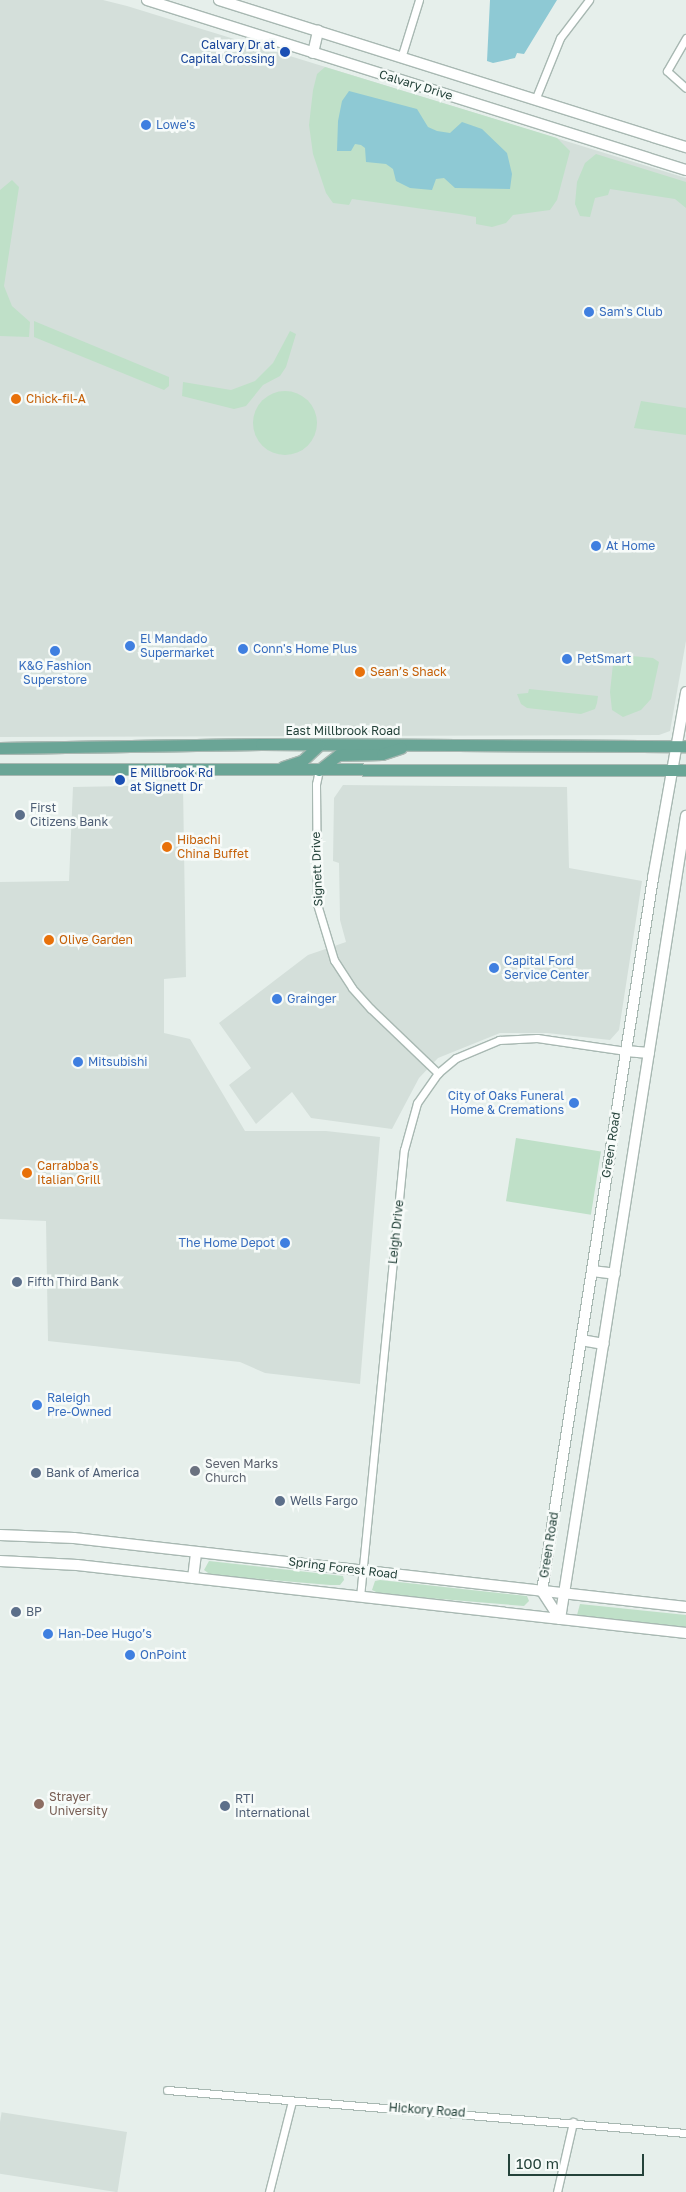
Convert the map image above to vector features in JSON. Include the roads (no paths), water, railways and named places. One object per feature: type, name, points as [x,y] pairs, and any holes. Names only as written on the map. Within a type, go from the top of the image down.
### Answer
[{"type":"main road","name":"East Millbrook Road","points":[[0,748],[415,744],[681,746]]},
{"type":"main road","points":[[319,770],[338,755],[382,754],[415,744]]},
{"type":"main road","points":[[274,770],[302,760],[319,745]]},
{"type":"main road","points":[[0,769],[686,770]]},
{"type":"street","name":"Calvary Drive","points":[[148,0],[686,170]]},
{"type":"street","name":"Calvary Drive","points":[[219,0],[243,4],[401,58],[686,147]]},
{"type":"street","points":[[401,58],[419,0]]},
{"type":"street","points":[[535,100],[560,38],[589,0]]},
{"type":"street","points":[[313,53],[318,31]]},
{"type":"street","points":[[686,38],[667,71],[686,88]]},
{"type":"street","name":"Green Road","points":[[560,1619],[542,1591],[672,770],[681,746],[686,692]]},
{"type":"street","name":"Signett Drive","points":[[319,770],[316,784],[317,904],[334,960],[371,1009],[438,1073]]},
{"type":"street","name":"Green Road","points":[[560,1619],[686,816]]},
{"type":"street","name":"Leigh Drive","points":[[360,1597],[361,1570],[404,1148],[417,1103],[438,1073],[464,1053],[499,1040],[537,1038],[626,1051]]},
{"type":"street","points":[[626,1051],[649,1053]]},
{"type":"street","points":[[592,1270],[614,1274]]},
{"type":"street","points":[[581,1340],[604,1344]]},
{"type":"street","name":"Spring Forest Road","points":[[0,1535],[74,1538],[686,1607]]},
{"type":"street","points":[[193,1578],[196,1552]]},
{"type":"street","points":[[0,1561],[77,1565],[686,1633]]},
{"type":"street","name":"Hickory Road","points":[[167,2090],[573,2122],[686,2133]]},
{"type":"street","points":[[269,2192],[292,2101]]},
{"type":"street","points":[[557,2192],[573,2122]]},
{"type":"water","points":[[490,0],[557,0],[524,54],[517,53],[515,58],[493,63],[487,61]]},
{"type":"water","points":[[349,91],[417,109],[428,127],[437,131],[450,133],[462,122],[482,129],[507,153],[512,174],[510,189],[455,188],[444,178],[436,179],[432,190],[410,188],[396,181],[393,169],[386,164],[366,162],[365,148],[361,145],[355,144],[351,151],[337,151],[338,121],[342,101]]},
{"type":"place","name":"Calvary Dr at Capital Crossing","points":[[285,52]]},
{"type":"place","name":"Lowe's","points":[[146,125]]},
{"type":"place","name":"Sam's Club","points":[[589,312]]},
{"type":"place","name":"Chick-fil-A","points":[[16,399]]},
{"type":"place","name":"At Home","points":[[596,546]]},
{"type":"place","name":"El Mandado Supermarket","points":[[130,646]]},
{"type":"place","name":"Conn's Home Plus","points":[[243,649]]},
{"type":"place","name":"K&G Fashion Superstore","points":[[55,651]]},
{"type":"place","name":"PetSmart","points":[[567,659]]},
{"type":"place","name":"Sean’s Shack","points":[[360,672]]},
{"type":"place","name":"E Millbrook Rd at Signett Dr","points":[[120,780]]},
{"type":"place","name":"First Citizens Bank","points":[[20,815]]},
{"type":"place","name":"Hibachi China Buffet","points":[[167,847]]},
{"type":"place","name":"Olive Garden","points":[[49,940]]},
{"type":"place","name":"Capital Ford Service Center","points":[[494,968]]},
{"type":"place","name":"Grainger","points":[[277,999]]},
{"type":"place","name":"Mitsubishi","points":[[78,1062]]},
{"type":"place","name":"City of Oaks Funeral Home & Cremations","points":[[574,1103]]},
{"type":"place","name":"Carrabba's Italian Grill","points":[[27,1173]]},
{"type":"place","name":"The Home Depot","points":[[285,1243]]},
{"type":"place","name":"Fifth Third Bank","points":[[17,1282]]},
{"type":"place","name":"Raleigh Pre-Owned","points":[[37,1405]]},
{"type":"place","name":"Seven Marks Church","points":[[195,1471]]},
{"type":"place","name":"Bank of America","points":[[36,1473]]},
{"type":"place","name":"Wells Fargo","points":[[280,1501]]},
{"type":"place","name":"BP","points":[[16,1612]]},
{"type":"place","name":"Han-Dee Hugo’s","points":[[48,1634]]},
{"type":"place","name":"OnPoint","points":[[130,1655]]},
{"type":"place","name":"Strayer University","points":[[39,1804]]},
{"type":"place","name":"RTI International","points":[[225,1806]]}]
